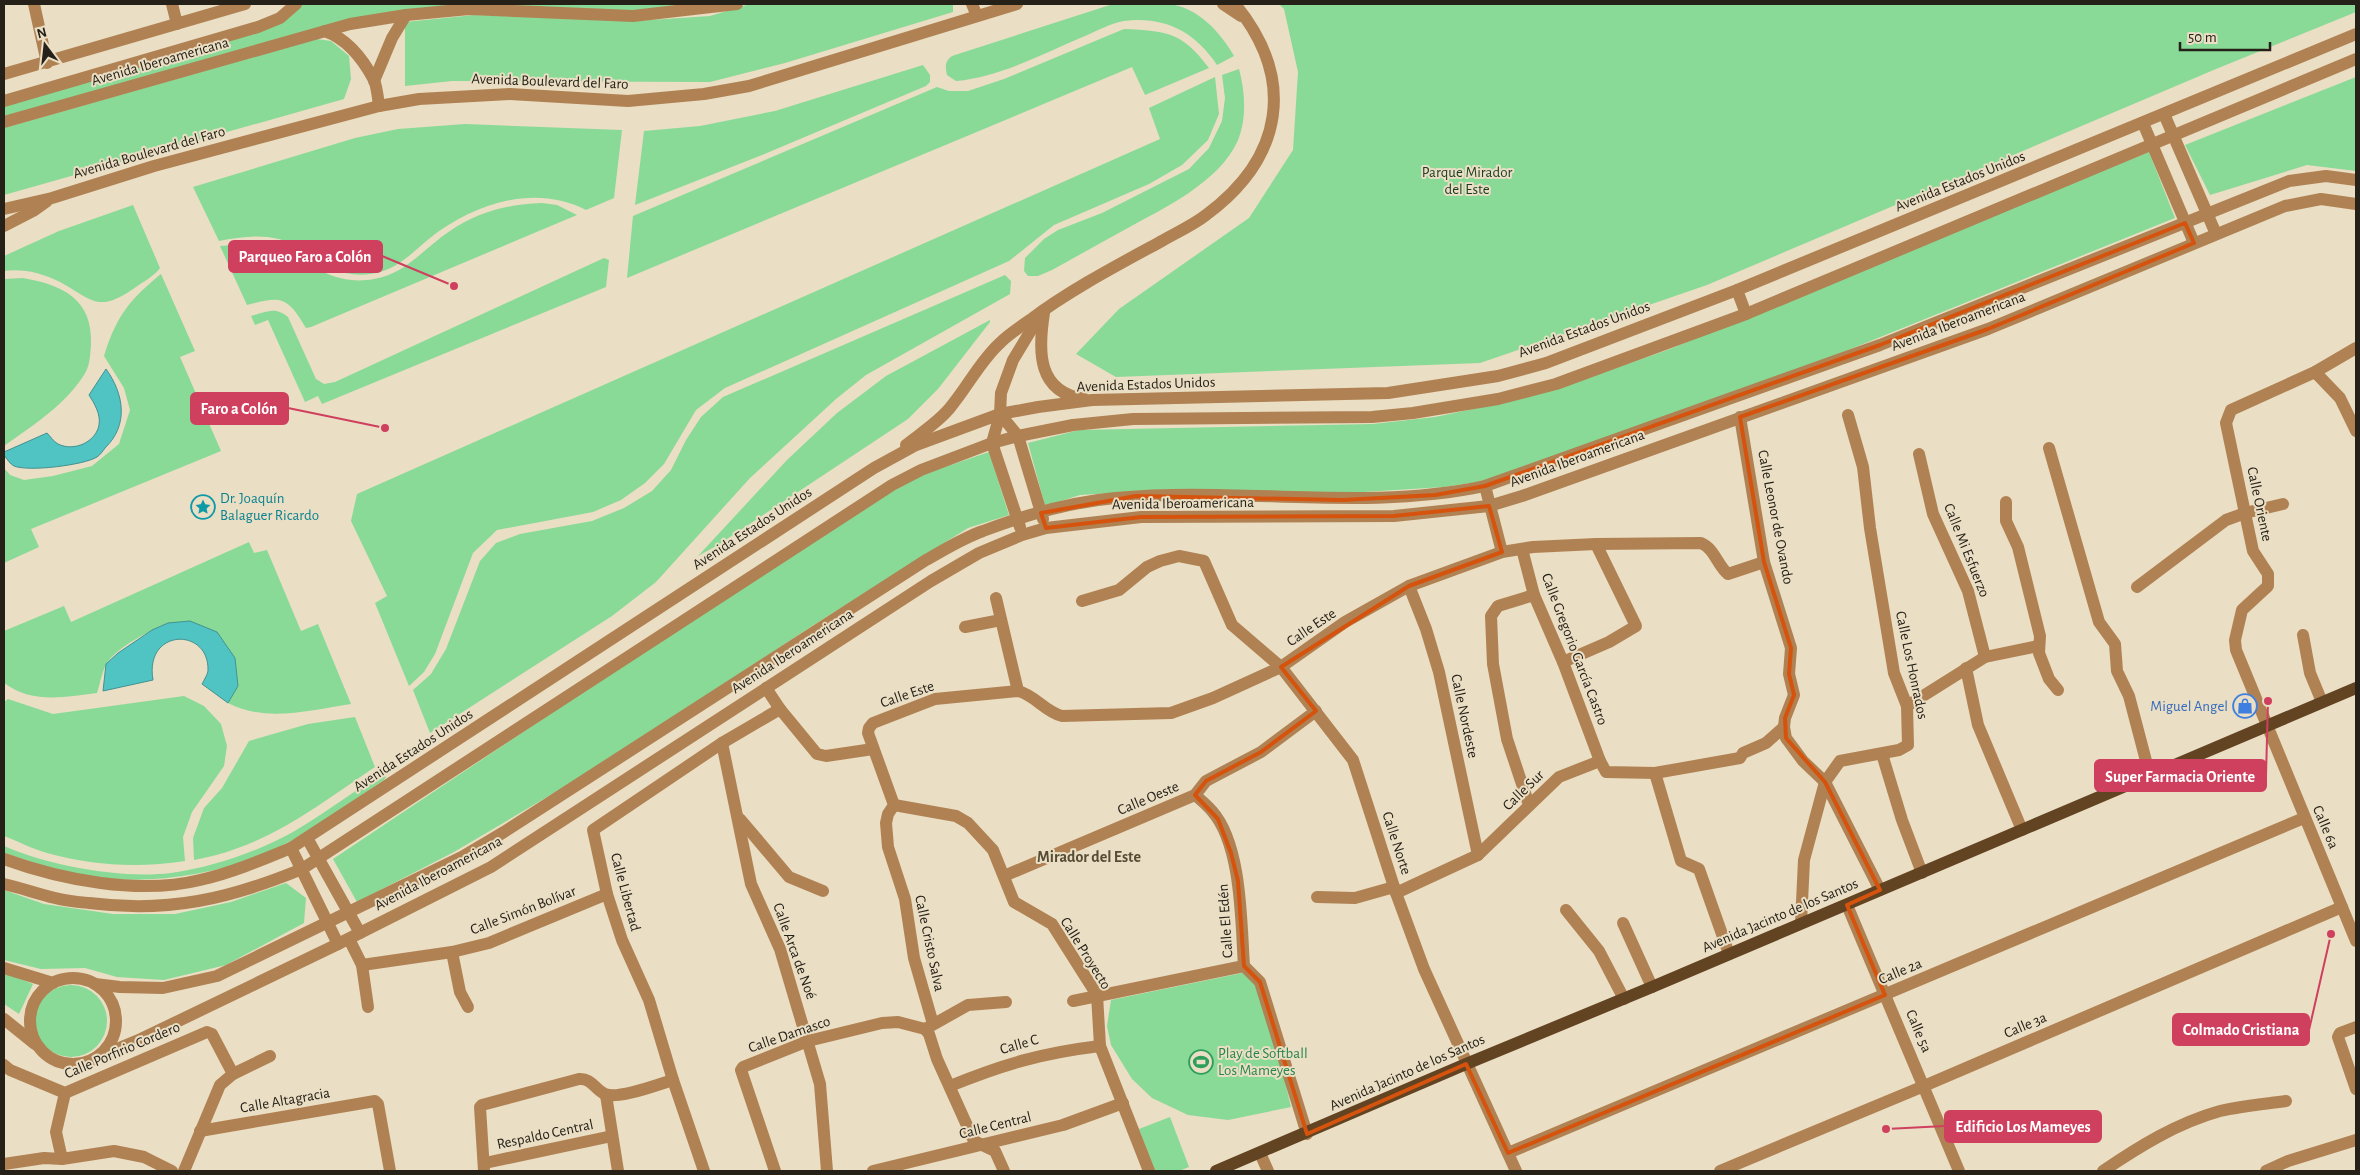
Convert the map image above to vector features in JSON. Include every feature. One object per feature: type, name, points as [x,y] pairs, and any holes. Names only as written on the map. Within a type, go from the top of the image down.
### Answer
[{"type":"main road","name":"Avenida Jacinto de los Santos","points":[[1216,1171],[2356,688]]},
{"type":"street","points":[[34,4],[48,63]]},
{"type":"street","points":[[172,4],[178,24]]},
{"type":"street","points":[[4,74],[48,63],[245,4]]},
{"type":"street","name":"Avenida Iberoamericana","points":[[4,101],[258,27],[280,18],[296,4]]},
{"type":"street","name":"Avenida Iberoamericana","points":[[4,122],[350,24],[406,14],[469,9],[633,16],[737,4]]},
{"type":"street","points":[[972,4],[977,16]]},
{"type":"street","name":"Avenida Boulevard del Faro","points":[[4,209],[52,198],[154,166],[379,106],[419,99],[462,95],[510,94],[628,101],[704,94],[749,86],[1017,4]]},
{"type":"street","points":[[1222,4],[1250,22]]},
{"type":"street","points":[[1235,4],[1250,22]]},
{"type":"street","points":[[874,468],[933,425],[949,409],[999,343],[1045,309],[1205,216],[1240,185],[1260,157],[1270,133],[1274,107],[1273,77],[1265,53],[1250,22],[1245,4]]},
{"type":"street","points":[[374,81],[392,38],[406,14]]},
{"type":"street","points":[[325,31],[338,36],[349,46],[374,81],[379,106]]},
{"type":"street","name":"Avenida Estados Unidos","points":[[4,859],[26,867],[87,881],[132,885],[171,884],[200,880],[260,861],[291,848],[874,468],[916,445],[1000,414],[1092,400],[1388,393],[1498,376],[1546,363],[1736,290],[2356,34]]},
{"type":"street","points":[[4,884],[57,899],[123,907],[169,907],[215,899],[265,884],[302,869],[892,485],[921,470],[992,444],[1018,436],[1073,425],[1133,419],[1372,417],[1413,414],[1498,399],[1556,384],[1746,314],[2356,59]]},
{"type":"street","points":[[2164,114],[2216,234]]},
{"type":"street","points":[[2143,123],[2194,243]]},
{"type":"street","name":"Avenida Iberoamericana","points":[[95,984],[120,987],[163,988],[197,982],[217,976],[462,857],[504,832],[926,560],[981,531],[1041,513],[1090,502],[1136,496],[1343,500],[1435,495],[1484,486],[1880,345],[2289,180],[2326,176],[2356,180]]},
{"type":"street","name":"Avenida Boulevard del Faro","points":[[4,226],[33,211],[52,198]]},
{"type":"street","name":"Avenida Iberoamericana","points":[[95,1058],[141,1039],[349,939],[490,867],[931,580],[979,553],[1022,535],[1046,528],[1141,517],[1394,516],[1489,506],[1847,381],[1988,329],[2285,206],[2321,199],[2356,204]]},
{"type":"street","points":[[1736,290],[1746,314]]},
{"type":"street","points":[[1045,309],[1040,342],[1042,364],[1053,385],[1064,393],[1092,400]]},
{"type":"street","points":[[1022,535],[992,444],[1000,414],[1001,393],[1013,360],[1045,309]]},
{"type":"street","name":"Calle Oriente","points":[[2268,725],[2236,650],[2235,640],[2242,610],[2268,586],[2269,581],[2268,574],[2253,551],[2226,422],[2231,410],[2315,372],[2356,348]]},
{"type":"street","points":[[2315,372],[2340,398],[2356,431]]},
{"type":"street","points":[[1000,414],[1018,436],[1046,528]]},
{"type":"street","name":"Calle Los Honrados","points":[[1801,924],[1804,860],[1825,782],[1840,761],[1899,750],[1908,745],[1907,706],[1894,673],[1870,528],[1863,467],[1848,415]]},
{"type":"street","name":"Calle Leonor de Ovando","points":[[1740,417],[1764,562],[1791,648],[1789,674],[1794,695],[1785,718],[1784,727]]},
{"type":"street","points":[[2050,448],[2099,622],[2114,644],[2117,671],[2129,696],[2150,776]]},
{"type":"street","name":"Calle Mi Esfuerzo","points":[[1919,454],[1933,514],[1968,591],[1985,657]]},
{"type":"street","points":[[1484,486],[1502,552]]},
{"type":"street","points":[[2006,502],[2006,521],[2018,547],[2024,569],[2040,636],[2038,646],[2042,664],[2058,690]]},
{"type":"street","points":[[2137,587],[2226,520],[2244,513],[2283,504]]},
{"type":"street","name":"Calle Este","points":[[873,749],[869,728],[873,724],[894,714],[936,700],[1018,691],[1029,694],[1055,714],[1062,716],[1171,713],[1212,698],[1281,667],[1346,622],[1410,586],[1502,552],[1522,548],[1596,544],[1701,543],[1711,549],[1720,567],[1728,574],[1764,562]]},
{"type":"street","points":[[1563,662],[1610,642],[1636,626],[1596,544]]},
{"type":"street","name":"Calle Gregorio García Castro","points":[[1522,548],[1534,596],[1563,662],[1600,761]]},
{"type":"street","name":"Calle Norte","points":[[1082,601],[1119,590],[1147,567],[1160,561],[1177,556],[1204,561],[1232,625],[1281,667],[1356,766],[1395,890],[1424,969],[1516,1171]]},
{"type":"street","name":"Calle Nordeste","points":[[1410,586],[1439,672],[1478,855]]},
{"type":"street","points":[[1529,805],[1507,740],[1492,664],[1491,616],[1498,606],[1534,596]]},
{"type":"street","points":[[996,598],[1018,691]]},
{"type":"street","points":[[965,627],[1001,620]]},
{"type":"street","points":[[2303,635],[2310,673],[2322,702]]},
{"type":"street","points":[[1907,706],[1985,657],[2038,646]]},
{"type":"street","points":[[1966,668],[1978,725],[2022,830]]},
{"type":"street","points":[[766,688],[780,709],[818,754],[826,756],[873,749],[894,805]]},
{"type":"street","name":"Calle Libertad","points":[[704,1171],[673,1080],[649,1000],[622,940],[607,894],[594,829],[722,743],[780,709]]},
{"type":"street","name":"Calle Oeste","points":[[1004,876],[1195,795],[1206,782],[1261,752],[1316,711]]},
{"type":"street","name":"Calle 6a","points":[[2268,725],[2304,818],[2356,941]]},
{"type":"street","points":[[1600,761],[1606,772],[1655,773],[1722,762],[1742,756],[1743,753],[1766,742],[1784,727],[1790,745],[1811,770],[1825,782],[1880,890]]},
{"type":"street","name":"Calle Arca de Noé","points":[[722,743],[751,884],[780,949],[808,1041],[822,1096],[827,1171]]},
{"type":"street","points":[[1882,754],[1902,820],[1922,873]]},
{"type":"street","name":"Calle Sur","points":[[1317,897],[1355,898],[1395,890],[1478,855],[1561,776],[1600,761]]},
{"type":"street","points":[[1655,773],[1681,861],[1699,869],[1729,954]]},
{"type":"street","name":"Calle El Edén","points":[[1195,795],[1218,819],[1231,853],[1238,881],[1244,966],[1260,982],[1306,1134]]},
{"type":"street","name":"Calle Proyecto","points":[[894,805],[962,818],[994,850],[1014,903],[1052,924],[1097,995],[1100,1046],[1149,1171]]},
{"type":"street","name":"Calle Cristo Salva","points":[[894,805],[886,823],[888,847],[905,899],[914,954],[937,1059],[973,1139],[980,1145],[995,1151],[1004,1171]]},
{"type":"street","points":[[738,817],[789,877],[823,891]]},
{"type":"street","name":"Calle 2a","points":[[1508,1153],[2304,818]]},
{"type":"street","points":[[307,838],[349,912],[349,939]]},
{"type":"street","points":[[291,848],[328,922],[349,939],[362,965],[368,1007]]},
{"type":"street","name":"Calle Simón Bolívar","points":[[362,965],[452,952],[496,941],[607,894]]},
{"type":"street","name":"Calle 5a","points":[[1847,905],[1959,1171]]},
{"type":"street","name":"Calle 3a","points":[[1720,1171],[2342,907]]},
{"type":"street","points":[[1566,910],[1599,951],[1624,999]]},
{"type":"street","points":[[1623,924],[1652,987]]},
{"type":"street","points":[[452,952],[460,992],[468,1007]]},
{"type":"street","points":[[1073,1001],[1244,966]]},
{"type":"street","points":[[4,968],[53,983]]},
{"type":"street","points":[[4,1019],[51,1058],[70,1064],[83,1063],[95,1058],[114,1035],[116,1021],[114,1006],[106,994],[95,984],[82,979],[67,978],[53,983],[42,991],[34,1003],[30,1017],[30,1031],[36,1044]]},
{"type":"street","points":[[929,1027],[968,1005],[1006,1002]]},
{"type":"street","name":"Calle Damasco","points":[[776,1171],[741,1069],[808,1041],[887,1022],[929,1027]]},
{"type":"street","points":[[2356,1026],[2340,1033],[2338,1036],[2356,1089]]},
{"type":"street","name":"Calle Porfirio Cordero","points":[[4,1065],[10,1070],[65,1093],[207,1032],[212,1034],[233,1074]]},
{"type":"street","name":"Calle C","points":[[950,1086],[1031,1057],[1100,1046]]},
{"type":"street","points":[[184,1171],[216,1092],[223,1082],[233,1074],[270,1056]]},
{"type":"street","points":[[484,1167],[481,1106],[584,1079],[606,1095],[618,1096],[673,1080]]},
{"type":"street","points":[[62,1159],[56,1132],[65,1093]]},
{"type":"street","points":[[606,1095],[618,1171]]},
{"type":"street","name":"Calle Altagracia","points":[[200,1131],[376,1101],[390,1171]]},
{"type":"street","points":[[2103,1171],[2143,1144],[2186,1123],[2221,1111],[2286,1101]]},
{"type":"street","name":"Calle Central","points":[[873,1171],[1063,1124],[1123,1103]]},
{"type":"street","name":"Respaldo Central","points":[[484,1167],[612,1136]]},
{"type":"street","points":[[2266,1171],[2288,1161],[2356,1140]]},
{"type":"street","points":[[4,1164],[44,1158],[62,1159],[114,1150],[144,1157],[172,1171]]},
{"type":"street","points":[[1260,1153],[1268,1171]]},
{"type":"highlighted area","points":[[2185,223],[2194,243],[1988,329],[1740,417],[1764,562],[1791,648],[1789,674],[1794,695],[1785,718],[1786,738],[1825,782],[1880,890],[1847,905],[1885,995],[1508,1153],[1466,1064],[1307,1134],[1260,982],[1244,966],[1238,881],[1231,853],[1218,819],[1195,795],[1206,781],[1261,752],[1316,711],[1281,667],[1409,586],[1502,552],[1489,506],[1394,516],[1141,517],[1046,528],[1041,513],[1136,496],[1343,500],[1435,495],[1485,486],[1880,345]]},
{"type":"green space","points":[[1161,3],[1189,10],[1198,15],[1215,30],[1234,56],[1217,65],[1208,53],[1189,35],[1166,24],[1139,20],[1114,23],[1022,63],[989,75],[956,81],[947,75],[946,64],[952,56],[1113,4]]},
{"type":"green space","points":[[299,4],[727,4],[624,12],[405,12],[4,118],[4,104],[252,32]]},
{"type":"green space","points":[[750,4],[953,4],[953,12],[785,63],[710,82],[452,81],[405,86],[405,22],[474,15],[635,21],[710,16]]},
{"type":"green space","name":"Parque Mirador del Este","points":[[1279,4],[2356,4],[2356,12],[2216,69],[1707,285],[1480,363],[1116,377],[1076,354],[1119,309],[1249,218],[1293,150],[1298,72],[1284,9]]},
{"type":"green space","points":[[1124,29],[1163,33],[1182,40],[1209,68],[1145,95],[1132,67],[627,278],[633,216],[937,87],[949,91],[968,91],[1004,79]]},
{"type":"green space","points":[[317,39],[331,41],[349,56],[351,79],[344,99],[4,195],[4,128]]},
{"type":"green space","points":[[923,65],[930,75],[930,82],[926,86],[762,155],[635,205],[644,131],[700,126],[775,111]]},
{"type":"green space","points":[[1239,69],[1244,95],[1243,123],[1238,140],[1230,155],[1218,169],[1205,181],[1173,203],[1052,270],[1038,276],[1028,276],[1024,271],[1025,258],[1044,239],[1058,230],[1102,213],[1189,169],[1209,148],[1222,121],[1225,98],[1222,75]]},
{"type":"green space","points":[[1215,77],[1219,114],[1208,140],[1182,165],[1149,184],[1054,225],[1009,261],[725,388],[696,410],[664,464],[645,483],[621,500],[593,512],[497,530],[473,553],[435,654],[424,672],[409,686],[375,603],[387,596],[351,521],[357,494],[1160,139],[1149,108]]},
{"type":"green space","points":[[2356,77],[2356,171],[2307,165],[2210,195],[2185,145]]},
{"type":"green space","points":[[465,124],[622,130],[614,198],[586,210],[566,202],[546,198],[505,201],[485,207],[465,215],[447,226],[394,266],[380,272],[359,275],[339,272],[320,264],[279,239],[249,237],[219,241],[193,187],[355,138],[398,129]]},
{"type":"green space","points":[[2149,152],[2175,218],[1821,361],[1484,481],[1444,487],[1348,493],[1179,489],[1080,495],[1045,506],[1028,443],[1079,430],[1373,424],[1435,417],[1502,403],[1565,386],[1670,349]]},
{"type":"green space","points":[[542,203],[557,205],[577,215],[306,328],[294,310],[282,301],[268,300],[247,305],[220,246],[263,242],[281,248],[331,275],[351,280],[374,279],[396,272],[450,231],[482,214],[505,207]]},
{"type":"green space","points":[[133,205],[160,268],[155,274],[123,295],[104,302],[96,301],[47,276],[25,271],[4,271],[4,256],[59,231]]},
{"type":"green space","points":[[604,258],[609,260],[606,287],[322,404],[318,396],[305,402],[268,320],[255,325],[251,316],[275,311],[288,317],[316,379],[324,384],[335,382]]},
{"type":"green space","points":[[161,274],[195,351],[180,357],[221,451],[31,529],[39,547],[4,563],[4,468],[10,475],[24,480],[53,476],[92,466],[119,444],[130,410],[124,388],[104,356],[113,330],[125,310],[140,292]]},
{"type":"green space","points":[[1005,275],[1011,281],[1010,294],[866,375],[836,399],[750,478],[656,582],[612,616],[430,733],[413,690],[431,674],[446,649],[480,561],[496,543],[520,534],[592,521],[624,508],[652,491],[671,470],[686,440],[701,417],[723,397]]},
{"type":"green space","points":[[23,278],[63,290],[81,305],[87,316],[90,329],[90,357],[86,372],[67,396],[26,431],[4,446],[4,279]]},
{"type":"green space","points":[[990,320],[938,389],[908,419],[718,545],[698,556],[787,460],[837,413],[886,376]]},
{"type":"green space","points":[[989,452],[1009,515],[968,528],[812,626],[581,777],[454,852],[357,902],[333,859],[598,682],[912,478]]},
{"type":"green space","points":[[249,542],[254,553],[267,550],[301,631],[318,624],[351,704],[304,712],[273,714],[243,709],[228,703],[238,686],[235,658],[168,623],[118,651],[107,663],[97,693],[60,697],[37,696],[15,690],[4,683],[4,631],[64,606],[71,622]]},
{"type":"green space","points":[[184,696],[204,706],[221,724],[227,746],[224,766],[192,812],[183,837],[185,861],[133,865],[82,861],[41,851],[4,836],[4,702],[8,699],[53,714]]},
{"type":"green space","points":[[355,717],[375,767],[311,810],[267,836],[220,854],[194,860],[193,838],[204,808],[222,788],[249,741],[308,724]]},
{"type":"green space","points":[[383,774],[386,777],[384,780],[326,820],[280,847],[243,862],[198,874],[150,879],[126,880],[103,878],[61,871],[4,853],[4,846],[42,860],[64,865],[131,874],[171,873],[203,867],[234,858],[293,832]]},
{"type":"green space","points":[[286,883],[306,898],[304,923],[226,965],[164,980],[117,977],[85,968],[41,969],[4,960],[4,890],[44,904],[113,914],[175,914],[231,902]]},
{"type":"green space","points":[[4,972],[33,984],[19,1014],[4,1004]]},
{"type":"green space","name":"Play de Softball Los Mameyes","points":[[1247,972],[1261,983],[1291,1107],[1228,1120],[1188,1115],[1152,1098],[1132,1079],[1111,1045],[1107,1026],[1111,1000]]},
{"type":"green space","points":[[78,985],[97,995],[105,1007],[107,1021],[105,1035],[97,1047],[85,1055],[64,1057],[45,1047],[37,1035],[35,1014],[45,995],[57,987]]},
{"type":"green space","points":[[1170,1117],[1189,1167],[1179,1171],[1155,1171],[1139,1129]]},
{"type":"water","points":[[106,369],[117,389],[120,399],[121,419],[113,439],[97,457],[81,463],[43,468],[21,468],[10,463],[4,452],[47,433],[58,444],[64,446],[77,446],[89,441],[97,431],[99,417],[89,395]]},
{"type":"water","points":[[190,621],[217,632],[235,658],[238,686],[228,703],[202,684],[208,670],[206,656],[199,646],[189,641],[178,639],[167,643],[158,650],[153,663],[153,680],[103,691],[106,664],[118,653],[152,630],[168,623]]},
{"type":"place","name":"Parqueo Faro a Colón","points":[[454,286]]},
{"type":"place","name":"Faro a Colón","points":[[385,428]]},
{"type":"place","name":"Dr. Joaquín Balaguer Ricardo","points":[[203,507]]},
{"type":"place","name":"Super Farmacia Oriente","points":[[2268,701]]},
{"type":"place","name":"Miguel Angel","points":[[2245,706]]},
{"type":"place","name":"Colmado Cristiana","points":[[2331,934]]},
{"type":"place","name":"Play de Softball Los Mameyes","points":[[1201,1062]]},
{"type":"place","name":"Edificio Los Mameyes","points":[[1886,1129]]},
{"type":"district","name":"Mirador del Este","points":[[1089,856]]}]
